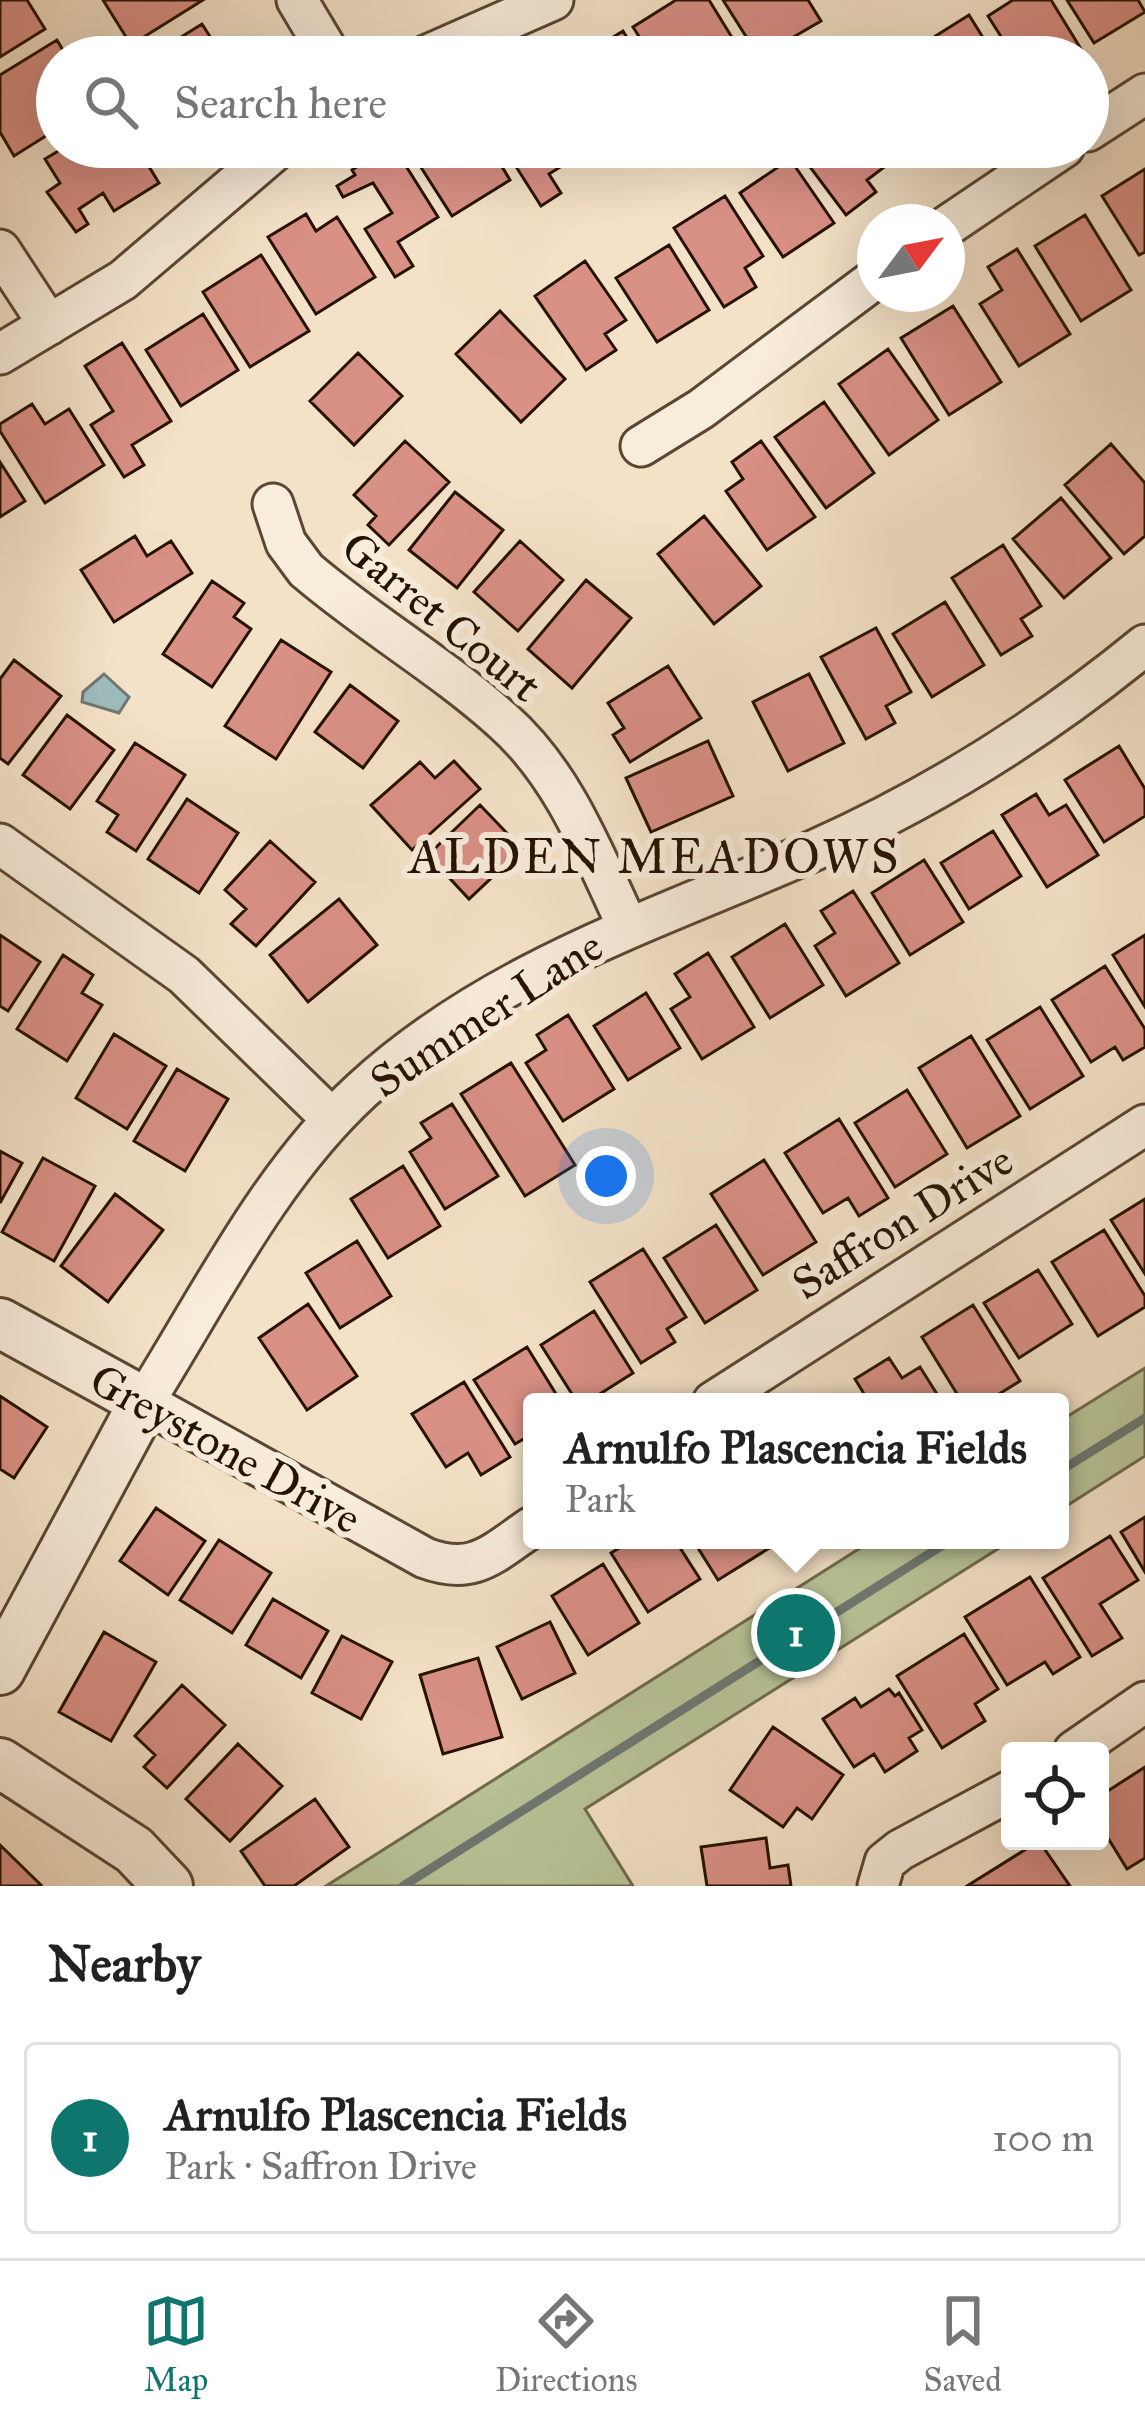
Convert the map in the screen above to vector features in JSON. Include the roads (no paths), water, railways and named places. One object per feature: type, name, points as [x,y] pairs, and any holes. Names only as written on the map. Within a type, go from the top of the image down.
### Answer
[{"type":"street","points":[[297,0],[319,36]]},
{"type":"street","points":[[471,36],[553,0]]},
{"type":"street","points":[[1109,117],[1145,94]]},
{"type":"street","points":[[0,354],[123,280],[254,168]]},
{"type":"street","points":[[965,214],[1033,168]]},
{"type":"street","points":[[0,250],[49,325]]},
{"type":"street","points":[[641,446],[701,409],[857,292]]},
{"type":"street","name":"Garret Court","points":[[273,504],[286,543],[306,570],[505,722],[540,763],[572,807],[627,925]]},
{"type":"street","name":"Summer Lane","points":[[0,1670],[144,1402],[289,1171],[332,1119],[408,1053],[554,959],[911,805],[977,766],[1145,645]]},
{"type":"street","points":[[0,844],[184,975],[332,1119]]},
{"type":"street","name":"Saffron Drive","points":[[727,1393],[1145,1125]]},
{"type":"street","name":"Greystone Drive","points":[[0,1323],[425,1558],[454,1568],[478,1561],[523,1532]]},
{"type":"street","points":[[1087,1742],[1145,1702]]},
{"type":"street","points":[[0,1763],[134,1850],[168,1886]]},
{"type":"street","points":[[878,1886],[885,1862],[900,1850],[1001,1796]]},
{"type":"water","points":[[104,674],[129,697],[119,713],[82,702],[83,692]]},
{"type":"waterway","points":[[1069,1465],[1145,1418]]},
{"type":"waterway","points":[[403,1886],[937,1549]]},
{"type":"place","name":"Arnulfo Plascencia Fields","points":[[796,1633]]},
{"type":"district","name":"ALDEN MEADOWS","points":[[655,856]]}]
